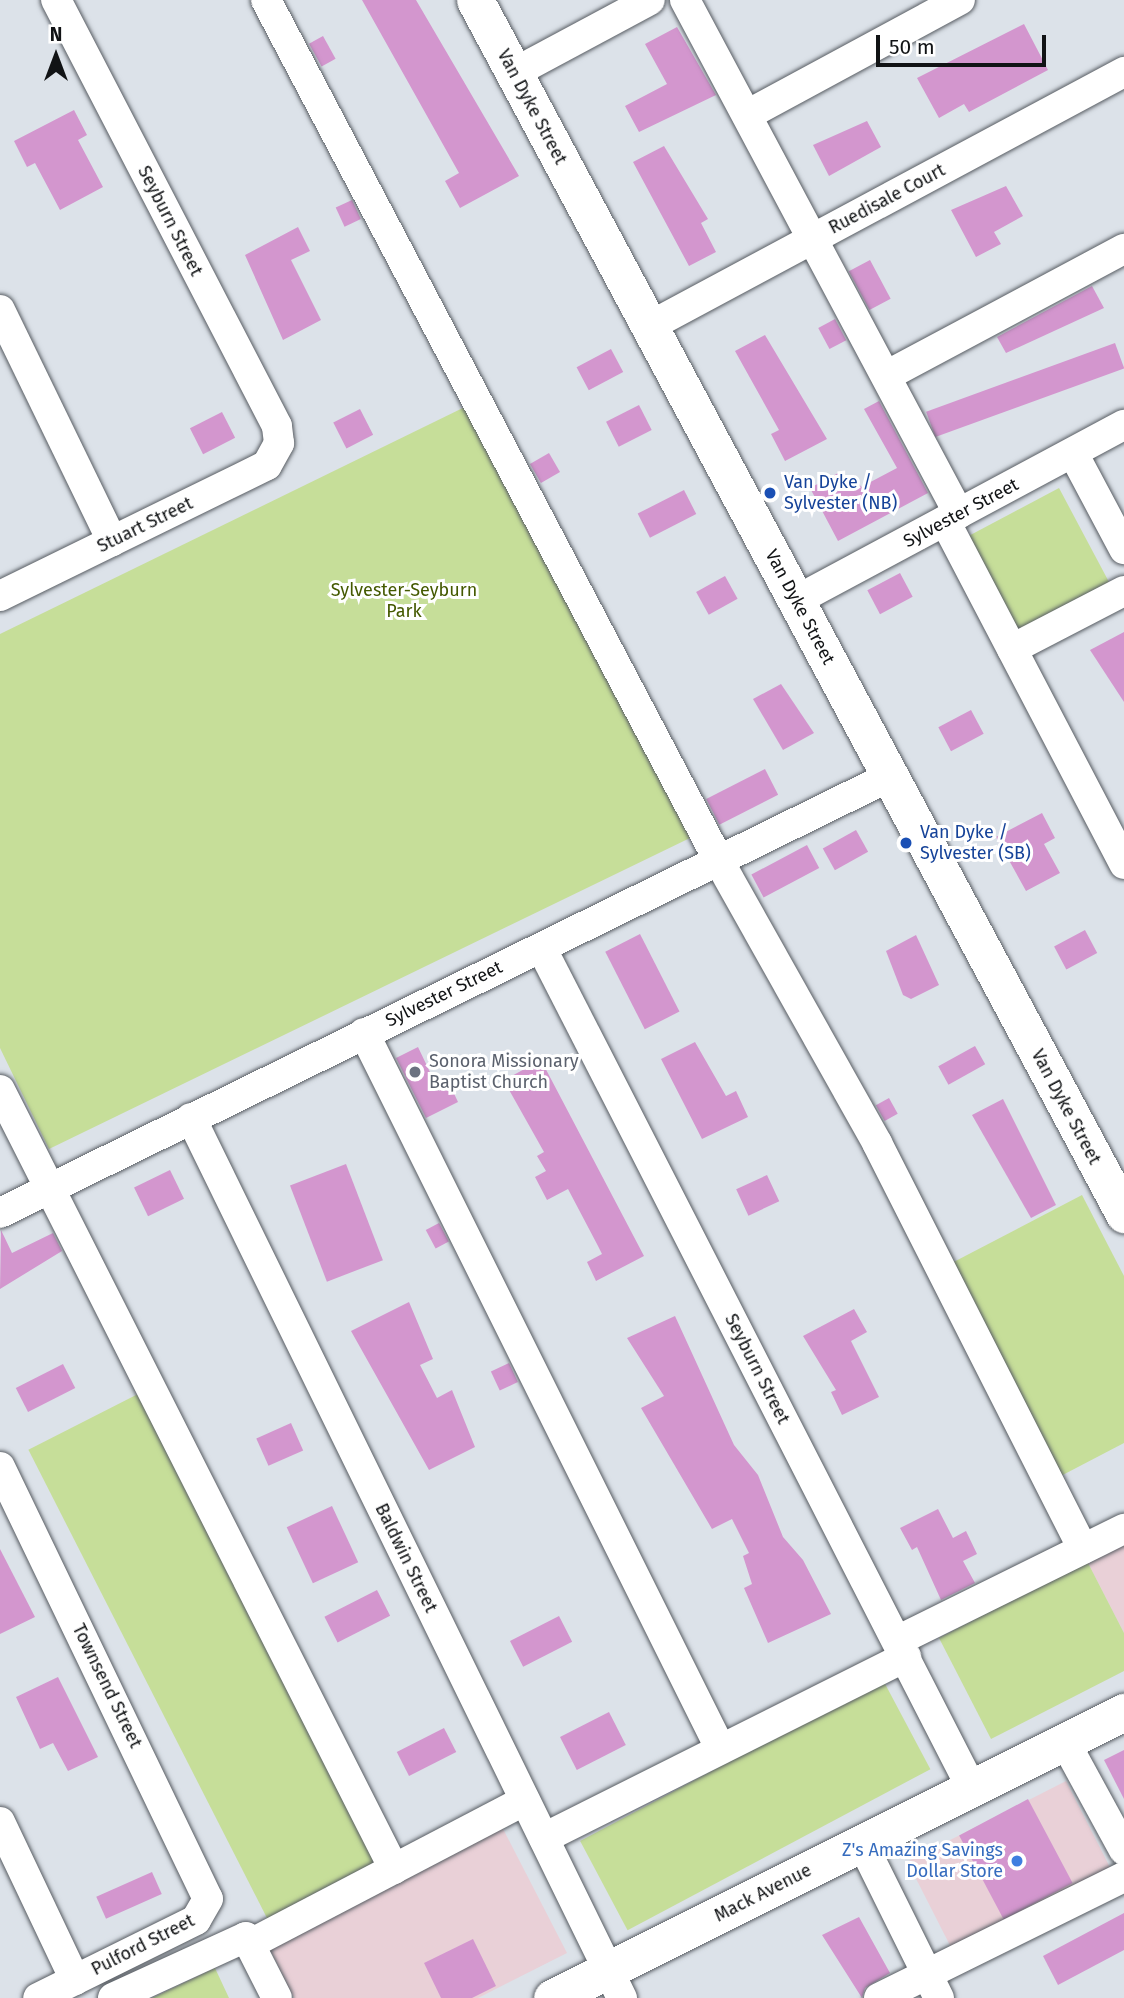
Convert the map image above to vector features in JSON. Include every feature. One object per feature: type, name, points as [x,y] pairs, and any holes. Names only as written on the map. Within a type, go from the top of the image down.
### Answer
[{"type":"main road","name":"Van Dyke Street","points":[[475,0],[1124,1214]]},
{"type":"main road","name":"Mack Avenue","points":[[552,1998],[615,1984],[862,1843],[1124,1712]]},
{"type":"street","name":"Seyburn Street","points":[[56,0],[276,426],[279,443]]},
{"type":"street","points":[[266,0],[720,863],[877,1143],[1083,1549]]},
{"type":"street","points":[[514,73],[650,0]]},
{"type":"street","points":[[685,0],[886,376],[1012,649],[1124,864]]},
{"type":"street","points":[[747,115],[960,0]]},
{"type":"street","name":"Ruedisale Court","points":[[650,326],[1124,72]]},
{"type":"street","points":[[886,376],[1124,249]]},
{"type":"street","points":[[0,310],[112,541]]},
{"type":"street","name":"Sylvester Street","points":[[797,600],[1124,425]]},
{"type":"street","name":"Stuart Street","points":[[0,596],[267,465],[279,443]]},
{"type":"street","points":[[1073,453],[1124,549]]},
{"type":"street","points":[[1012,649],[1124,591]]},
{"type":"street","name":"Sylvester Street","points":[[0,1213],[364,1033],[720,863],[889,777]]},
{"type":"street","name":"Seyburn Street","points":[[542,949],[972,1788]]},
{"type":"street","points":[[364,1033],[719,1746]]},
{"type":"street","points":[[0,1090],[394,1869]]},
{"type":"street","name":"Baldwin Street","points":[[191,1118],[615,1984]]},
{"type":"street","name":"Townsend Street","points":[[0,1468],[207,1891],[206,1907]]},
{"type":"street","points":[[544,1838],[1124,1528]]},
{"type":"street","points":[[1065,1742],[1124,1850]]},
{"type":"street","name":"Pulford Street","points":[[113,1998],[248,1940],[394,1869],[525,1800]]},
{"type":"street","points":[[0,1822],[75,1980]]},
{"type":"street","points":[[862,1843],[933,1986]]},
{"type":"street","points":[[879,1998],[933,1986],[1124,1877]]},
{"type":"street","name":"Pulford Street","points":[[38,1998],[196,1920],[206,1907]]},
{"type":"street","points":[[248,1940],[277,1998]]},
{"type":"shaded area","points":[[1124,1543],[1124,1633],[1087,1561]]},
{"type":"shaded area","points":[[1066,1781],[1112,1871],[953,1952],[907,1862]]},
{"type":"shaded area","points":[[500,1823],[567,1953],[478,1998],[294,1998],[266,1941]]},
{"type":"green space","name":"Sylvester-Seyburn Park","points":[[473,403],[690,838],[49,1149],[0,1048],[0,634]]},
{"type":"green space","points":[[1059,488],[1112,588],[1014,640],[961,540]]},
{"type":"green space","points":[[1082,1195],[1124,1276],[1124,1443],[1055,1479],[944,1267]]},
{"type":"green space","points":[[138,1394],[379,1866],[269,1922],[28,1450]]},
{"type":"green space","points":[[1087,1561],[1124,1633],[1124,1671],[991,1739],[939,1638]]},
{"type":"green space","points":[[883,1680],[930,1769],[628,1930],[580,1841]]},
{"type":"green space","points":[[215,1968],[229,1998],[152,1998]]},
{"type":"building","points":[[362,0],[416,0],[519,176],[460,208],[445,181],[459,173]]},
{"type":"building","points":[[1024,24],[1048,70],[969,112],[964,104],[939,118],[917,78]]},
{"type":"building","points":[[677,27],[716,95],[639,132],[625,106],[667,84],[645,44]]},
{"type":"building","points":[[323,36],[336,59],[322,66],[309,44]]},
{"type":"building","points":[[74,110],[87,135],[78,140],[103,187],[60,210],[35,163],[27,167],[14,141]]},
{"type":"building","points":[[867,121],[881,147],[829,176],[813,145]]},
{"type":"building","points":[[664,146],[708,219],[701,223],[716,252],[689,266],[633,162]]},
{"type":"building","points":[[1006,186],[1023,216],[994,232],[1001,244],[976,257],[951,210]]},
{"type":"building","points":[[352,200],[361,219],[345,227],[336,208]]},
{"type":"building","points":[[298,227],[310,251],[291,260],[321,320],[283,340],[245,255]]},
{"type":"building","points":[[870,260],[891,299],[869,310],[849,271]]},
{"type":"building","points":[[1092,286],[1104,308],[1006,353],[997,337]]},
{"type":"building","points":[[835,319],[846,340],[829,349],[818,328]]},
{"type":"building","points":[[765,335],[827,439],[785,461],[771,434],[779,430],[735,351]]},
{"type":"building","points":[[1115,343],[1124,368],[935,437],[926,412]]},
{"type":"building","points":[[611,349],[623,372],[589,390],[577,367]]},
{"type":"building","points":[[879,401],[928,493],[838,541],[810,488],[842,471],[849,483],[857,479],[861,487],[897,468],[864,409]]},
{"type":"building","points":[[639,405],[652,430],[619,447],[606,422]]},
{"type":"building","points":[[360,409],[373,435],[346,448],[333,423]]},
{"type":"building","points":[[222,412],[235,438],[203,454],[190,428]]},
{"type":"building","points":[[549,453],[560,472],[541,483],[530,464]]},
{"type":"building","points":[[684,490],[696,514],[650,538],[638,514]]},
{"type":"building","points":[[900,573],[913,597],[880,614],[867,590]]},
{"type":"building","points":[[725,576],[738,599],[709,615],[696,592]]},
{"type":"building","points":[[1124,632],[1124,702],[1090,650]]},
{"type":"building","points":[[781,684],[814,733],[783,750],[753,699]]},
{"type":"building","points":[[971,710],[984,734],[951,751],[938,727]]},
{"type":"building","points":[[765,769],[778,795],[719,825],[706,799]]},
{"type":"building","points":[[1042,813],[1055,838],[1044,844],[1060,873],[1026,891],[996,837]]},
{"type":"building","points":[[856,830],[868,852],[835,870],[823,848]]},
{"type":"building","points":[[807,845],[819,868],[764,898],[751,875]]},
{"type":"building","points":[[1085,930],[1097,953],[1066,969],[1054,946]]},
{"type":"building","points":[[640,934],[679,1012],[645,1029],[605,952]]},
{"type":"building","points":[[916,935],[939,985],[911,999],[903,995],[886,951]]},
{"type":"building","points":[[695,1042],[726,1096],[736,1091],[748,1117],[702,1139],[661,1059]]},
{"type":"building","points":[[975,1046],[985,1064],[948,1085],[938,1066]]},
{"type":"building","name":"Sonora Missionary Baptist Church","points":[[418,1047],[439,1091],[450,1085],[458,1102],[426,1118],[396,1058]]},
{"type":"building","points":[[541,1060],[644,1256],[596,1281],[587,1262],[602,1254],[568,1189],[547,1200],[535,1177],[546,1171],[537,1156],[544,1152],[508,1088],[508,1078]]},
{"type":"building","points":[[889,1098],[898,1114],[885,1121],[876,1105]]},
{"type":"building","points":[[1003,1099],[1056,1205],[1031,1218],[972,1115]]},
{"type":"building","points":[[346,1164],[383,1260],[327,1282],[290,1186]]},
{"type":"building","points":[[170,1170],[184,1199],[148,1216],[134,1188]]},
{"type":"building","points":[[767,1175],[779,1201],[748,1216],[736,1189]]},
{"type":"building","points":[[439,1223],[449,1242],[436,1249],[426,1230]]},
{"type":"building","points":[[1,1230],[12,1253],[53,1233],[62,1251],[0,1289]]},
{"type":"building","points":[[409,1302],[433,1359],[420,1365],[437,1398],[452,1390],[475,1447],[429,1470],[351,1331]]},
{"type":"building","points":[[854,1309],[867,1332],[851,1341],[879,1397],[842,1415],[831,1392],[836,1390],[803,1336]]},
{"type":"building","points":[[675,1316],[734,1445],[758,1475],[783,1537],[803,1560],[831,1614],[768,1643],[744,1588],[752,1584],[743,1556],[749,1553],[732,1519],[712,1529],[641,1408],[664,1396],[627,1338]]},
{"type":"building","points":[[509,1363],[518,1382],[500,1390],[491,1371]]},
{"type":"building","points":[[63,1364],[75,1388],[28,1412],[16,1388]]},
{"type":"building","points":[[291,1423],[303,1450],[268,1466],[256,1438]]},
{"type":"building","points":[[332,1506],[358,1562],[313,1583],[287,1527]]},
{"type":"building","points":[[938,1509],[953,1538],[966,1531],[977,1554],[963,1561],[975,1583],[941,1600],[917,1547],[912,1550],[900,1528]]},
{"type":"building","points":[[0,1549],[35,1617],[0,1634]]},
{"type":"building","points":[[377,1590],[390,1616],[338,1643],[324,1617]]},
{"type":"building","points":[[559,1616],[572,1642],[523,1667],[510,1641]]},
{"type":"building","points":[[58,1677],[98,1757],[68,1771],[53,1743],[40,1749],[16,1697]]},
{"type":"building","points":[[609,1712],[626,1745],[577,1770],[560,1737]]},
{"type":"building","points":[[444,1728],[456,1752],[409,1776],[397,1752]]},
{"type":"building","points":[[1124,1750],[1124,1799],[1104,1760]]},
{"type":"building","name":"Z's Amazing Savings Dollar Store","points":[[1028,1799],[1073,1883],[1004,1919],[959,1836]]},
{"type":"building","points":[[152,1872],[162,1894],[106,1919],[96,1897]]},
{"type":"building","points":[[1124,1913],[1124,1950],[1058,1985],[1043,1956]]},
{"type":"building","points":[[859,1917],[890,1973],[865,1988],[862,1998],[822,1935]]},
{"type":"building","points":[[473,1939],[496,1986],[472,1998],[441,1998],[424,1963]]},
{"type":"place","name":"Van Dyke / Sylvester (NB)","points":[[770,493]]},
{"type":"place","name":"Van Dyke / Sylvester (SB)","points":[[906,843]]},
{"type":"place","name":"Sonora Missionary Baptist Church","points":[[415,1072]]},
{"type":"place","name":"Z's Amazing Savings Dollar Store","points":[[1017,1861]]}]
